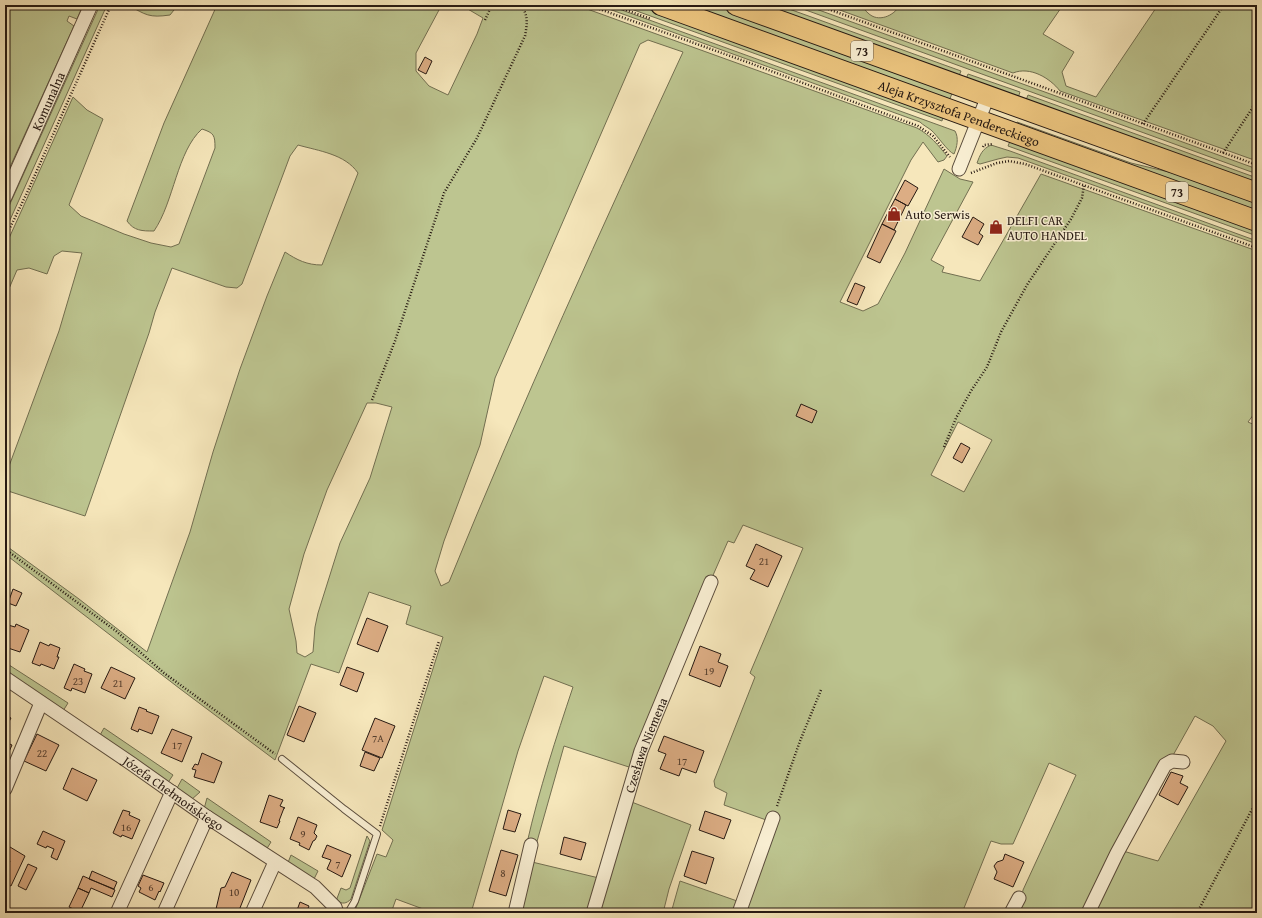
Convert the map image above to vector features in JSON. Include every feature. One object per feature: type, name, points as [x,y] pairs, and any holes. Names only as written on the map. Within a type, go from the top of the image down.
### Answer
[{"type":"main road","name":"Aleja Krzysztofa Pendereckiego","points":[[661,5],[1257,220]]},
{"type":"main road","name":"Aleja Krzysztofa Pendereckiego","points":[[736,5],[1257,193]]},
{"type":"street","name":"Komunalna","points":[[5,197],[91,5]]},
{"type":"street","points":[[959,168],[988,96]]},
{"type":"street","name":"Czesława Niemena","points":[[593,913],[641,751],[711,582]]},
{"type":"street","name":"Józefa Chełmońskiego","points":[[5,678],[207,817],[315,887],[335,907],[337,913]]},
{"type":"street","points":[[5,789],[41,703]]},
{"type":"street","points":[[1088,913],[1117,853],[1165,765],[1172,761],[1183,762]]},
{"type":"street","points":[[117,913],[172,792]]},
{"type":"street","points":[[164,913],[207,817]]},
{"type":"street","points":[[739,913],[773,818]]},
{"type":"street","points":[[515,913],[531,845]]},
{"type":"street","points":[[252,913],[276,862]]},
{"type":"street","points":[[1011,913],[1018,898]]},
{"type":"lane","points":[[282,759],[377,834],[355,901],[348,913]]},
{"type":"path","points":[[5,238],[111,5]]},
{"type":"path","points":[[485,20],[492,5]]},
{"type":"path","points":[[372,400],[395,341],[444,193],[477,138],[525,36],[528,20],[524,9],[520,5]]},
{"type":"path","points":[[588,5],[918,126],[933,136],[962,171],[972,173],[991,165],[1009,161],[1025,164],[1257,248]]},
{"type":"path","points":[[817,5],[1257,165]]},
{"type":"path","points":[[1143,124],[1224,5]]},
{"type":"path","points":[[1223,153],[1257,101]]},
{"type":"path","points":[[944,447],[956,418],[986,367],[1001,332],[1023,292],[1071,219],[1082,198],[1084,186]]},
{"type":"path","points":[[5,549],[116,631],[164,673],[282,759]]},
{"type":"path","points":[[377,834],[439,641]]},
{"type":"path","points":[[773,818],[800,741],[821,690]]},
{"type":"path","points":[[1196,913],[1257,800]]},
{"type":"green space","points":[[5,5],[83,5],[77,19],[69,16],[67,21],[74,26],[5,178]]},
{"type":"green space","points":[[100,5],[107,5],[5,231],[5,215]]},
{"type":"green space","points":[[128,5],[178,5],[170,15],[152,16]]},
{"type":"green space","points":[[217,5],[444,5],[439,10],[416,53],[416,71],[429,86],[448,95],[483,18],[461,5],[576,5],[917,128],[937,144],[947,156],[944,160],[938,162],[923,142],[911,160],[840,302],[863,311],[878,304],[905,253],[944,169],[960,179],[973,182],[931,260],[944,267],[942,272],[980,281],[1041,174],[1257,251],[1257,410],[1248,422],[1257,426],[1257,913],[1094,913],[1123,851],[1158,861],[1226,741],[1213,726],[1195,716],[1085,913],[1015,913],[1022,898],[1023,890],[1076,775],[1049,763],[1013,844],[1001,844],[991,841],[962,913],[742,913],[769,821],[724,805],[727,793],[715,787],[714,781],[755,677],[750,673],[803,548],[743,525],[734,543],[728,541],[644,733],[632,768],[564,746],[536,845],[527,843],[542,784],[573,687],[544,676],[518,751],[471,913],[434,913],[396,899],[391,913],[354,913],[377,854],[386,857],[393,840],[382,830],[443,637],[406,624],[411,606],[369,592],[339,673],[311,664],[275,760],[5,554],[5,545],[79,599],[147,652],[190,532],[213,452],[240,369],[285,252],[302,262],[322,265],[358,173],[346,161],[339,157],[323,151],[298,145],[290,156],[242,284],[237,288],[226,287],[172,268],[155,312],[85,516],[5,490],[5,477],[59,331],[82,253],[62,251],[54,256],[47,274],[29,268],[17,270],[5,298],[5,247],[73,97],[87,110],[103,119],[69,205],[81,216],[124,234],[151,243],[171,247],[179,244],[215,148],[215,140],[213,135],[206,130],[202,129],[187,150],[161,219],[154,231],[135,229],[127,221],[164,123]],"holes":[[[648,40],[683,52],[563,316],[505,448],[449,582],[441,586],[435,571],[444,541],[480,445],[495,378],[640,44]],[[367,403],[376,403],[392,407],[370,478],[340,543],[318,613],[313,652],[305,657],[297,653],[289,609],[304,554],[327,490]],[[958,422],[992,440],[964,492],[931,475]]]},
{"type":"green space","points":[[598,5],[608,5],[955,131],[957,142],[954,154],[931,130],[920,122]]},
{"type":"green space","points":[[620,5],[637,5],[943,116],[942,121]]},
{"type":"green space","points":[[684,5],[715,5],[953,91],[949,101]]},
{"type":"green space","points":[[763,5],[778,5],[961,71],[959,76]]},
{"type":"green space","points":[[792,5],[805,5],[1257,169],[1257,174]]},
{"type":"green space","points":[[826,5],[862,5],[872,16],[881,18],[890,15],[900,5],[1063,5],[1043,34],[1074,52],[1062,72],[1066,86],[1096,97],[1158,5],[1257,5],[1257,161],[1060,91],[1056,86],[1039,74],[1026,71],[1013,73]]},
{"type":"green space","points":[[968,74],[1020,92],[1018,98],[966,79]]},
{"type":"green space","points":[[1028,95],[1257,178],[1257,184],[1026,100]]},
{"type":"green space","points":[[1017,122],[1131,163],[1194,178],[1257,201],[1257,213],[1016,126]]},
{"type":"green space","points":[[1010,141],[1257,230],[1257,236],[1008,146]]},
{"type":"green space","points":[[991,145],[1257,241],[1257,244],[1018,158],[1007,157],[980,164],[977,163],[983,150]]},
{"type":"green space","points":[[6,663],[68,703],[63,711],[5,672]]},
{"type":"green space","points":[[104,728],[173,775],[167,784],[99,737]]},
{"type":"green space","points":[[182,779],[200,792],[191,800],[176,790]]},
{"type":"green space","points":[[207,798],[271,842],[266,850],[204,809]]},
{"type":"green space","points":[[629,801],[691,825],[669,889],[663,913],[597,913]]},
{"type":"green space","points":[[367,836],[370,841],[351,899],[344,903],[336,901],[341,888],[346,890],[350,888]]},
{"type":"green space","points":[[291,855],[318,871],[313,881],[287,865]]},
{"type":"green space","points":[[532,862],[599,878],[589,913],[518,913]]},
{"type":"green space","points":[[680,881],[740,902],[736,913],[671,913]]},
{"type":"building","points":[[425,57],[432,61],[426,74],[418,70]]},
{"type":"building","points":[[905,180],[918,188],[908,206],[895,199]]},
{"type":"building","name":"Auto Serwis","points":[[895,199],[906,205],[894,230],[882,224]]},
{"type":"building","points":[[973,217],[984,224],[979,233],[983,236],[978,245],[962,237]]},
{"type":"building","points":[[882,224],[896,231],[880,263],[867,257]]},
{"type":"building","points":[[855,283],[865,287],[857,305],[847,301]]},
{"type":"building","points":[[801,404],[817,411],[812,423],[796,416]]},
{"type":"building","points":[[961,443],[970,448],[962,463],[953,458]]},
{"type":"building","points":[[756,544],[782,556],[768,587],[750,579],[755,570],[746,566]]},
{"type":"building","points":[[13,589],[22,593],[16,606],[8,603]]},
{"type":"building","points":[[367,618],[388,626],[378,652],[357,644]]},
{"type":"building","points":[[16,624],[29,630],[20,652],[5,647],[5,633],[8,625],[15,627]]},
{"type":"building","points":[[40,642],[49,646],[50,644],[60,648],[57,657],[59,657],[54,669],[41,664],[40,666],[32,663]]},
{"type":"building","points":[[700,646],[721,654],[718,662],[728,666],[720,687],[689,675]]},
{"type":"building","points":[[74,664],[85,669],[84,671],[92,674],[85,693],[72,688],[71,691],[64,688]]},
{"type":"building","points":[[111,667],[135,678],[125,699],[101,688]]},
{"type":"building","points":[[347,667],[364,673],[357,692],[340,685]]},
{"type":"building","points":[[299,706],[316,713],[304,742],[287,735]]},
{"type":"building","points":[[139,707],[159,716],[152,734],[139,729],[138,732],[131,729]]},
{"type":"building","points":[[5,715],[11,718],[5,729]]},
{"type":"building","points":[[375,718],[395,726],[382,758],[362,750]]},
{"type":"building","points":[[172,729],[192,737],[182,762],[161,753]]},
{"type":"building","points":[[37,734],[59,745],[46,771],[24,761]]},
{"type":"building","points":[[664,736],[704,751],[696,773],[682,768],[679,776],[660,769],[666,754],[658,751]]},
{"type":"building","points":[[5,742],[12,745],[5,761]]},
{"type":"building","points":[[365,752],[380,758],[374,771],[360,766]]},
{"type":"building","points":[[202,753],[222,762],[214,783],[194,777],[196,770],[192,769],[195,764],[198,765]]},
{"type":"building","points":[[72,768],[97,780],[87,801],[63,789]]},
{"type":"building","points":[[1171,772],[1183,776],[1180,783],[1188,787],[1178,805],[1159,795]]},
{"type":"building","points":[[269,795],[283,800],[280,806],[285,808],[277,828],[260,822]]},
{"type":"building","points":[[123,810],[130,812],[129,815],[140,820],[132,839],[122,835],[121,837],[113,833]]},
{"type":"building","points":[[508,810],[521,814],[515,832],[503,829]]},
{"type":"building","points":[[705,811],[731,820],[724,839],[699,830]]},
{"type":"building","points":[[298,817],[317,825],[314,833],[317,836],[309,850],[299,845],[300,843],[290,839]]},
{"type":"building","points":[[43,831],[65,841],[57,860],[51,857],[54,849],[47,846],[46,848],[37,844]]},
{"type":"building","points":[[564,837],[586,843],[581,860],[560,854]]},
{"type":"building","points":[[5,844],[25,856],[11,886],[5,884],[5,872],[10,861],[5,858]]},
{"type":"building","points":[[327,845],[351,855],[342,877],[327,869],[331,860],[322,857]]},
{"type":"building","points":[[501,850],[518,855],[506,896],[489,891]]},
{"type":"building","points":[[692,851],[714,858],[706,884],[684,876]]},
{"type":"building","points":[[1005,854],[1024,862],[1013,887],[994,879],[997,872],[994,866],[997,862],[1003,860]]},
{"type":"building","points":[[28,864],[37,868],[26,890],[18,886]]},
{"type":"building","points":[[92,871],[117,882],[114,889],[89,879]]},
{"type":"building","points":[[232,872],[251,880],[238,913],[225,913],[216,909],[221,888],[225,887]]},
{"type":"building","points":[[143,875],[164,883],[155,900],[139,892],[141,888],[138,886]]},
{"type":"building","points":[[83,876],[115,890],[112,897],[91,888],[89,893],[78,888]]},
{"type":"building","points":[[78,888],[89,893],[80,912],[69,907]]},
{"type":"building","points":[[300,902],[309,906],[306,913],[296,913]]},
{"type":"place","name":"Auto Serwis","points":[[894,214]]},
{"type":"place","name":"DELFI CAR AUTO HANDEL","points":[[996,227]]}]
